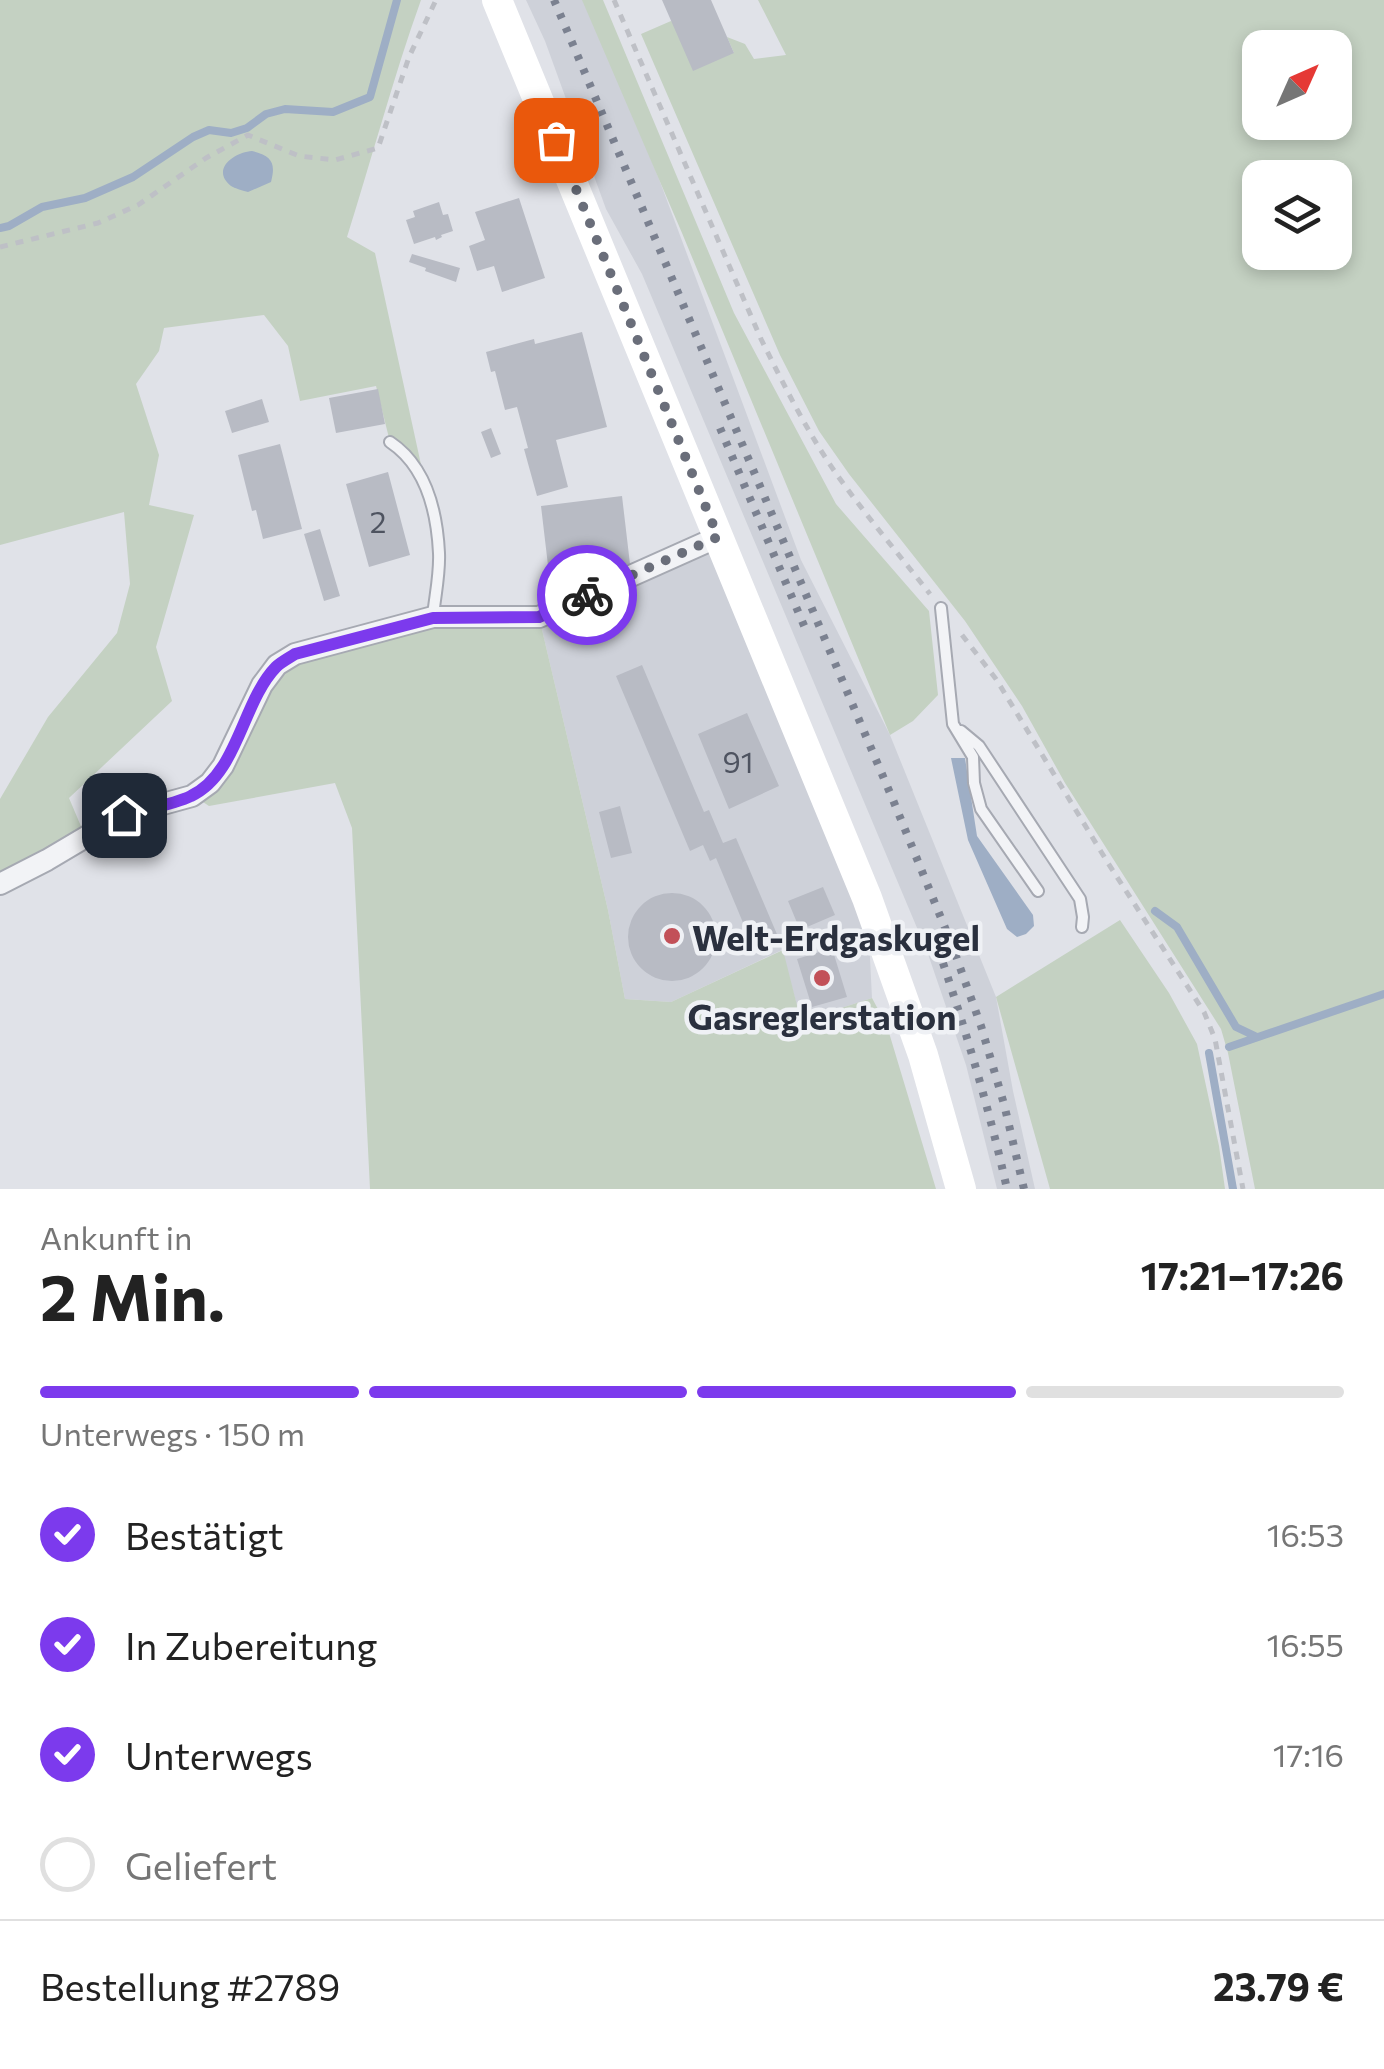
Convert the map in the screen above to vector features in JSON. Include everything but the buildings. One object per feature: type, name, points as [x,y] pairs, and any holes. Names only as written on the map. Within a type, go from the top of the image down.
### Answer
[{"type":"main road","points":[[497,0],[845,846],[928,1070],[961,1189]]},
{"type":"street","points":[[0,884],[124,815],[192,796],[210,783],[223,766],[262,685],[277,665],[295,654],[433,618],[539,617],[718,537]]},
{"type":"lane","points":[[390,442],[407,453],[426,483],[433,510],[440,554],[433,618]]},
{"type":"lane","points":[[941,608],[953,724],[973,757],[981,809],[1038,891]]},
{"type":"lane","points":[[953,724],[979,746],[1080,899],[1082,927]]},
{"type":"path","points":[[0,247],[98,222],[138,205],[206,158],[248,135],[299,156],[335,160],[378,148],[409,57],[436,0]]},
{"type":"path","points":[[614,0],[630,39]]},
{"type":"shaded area","points":[[526,0],[586,0],[659,179],[801,560],[890,735],[996,997],[1035,1189],[997,1189],[966,1065],[928,954],[642,274],[606,209],[545,41]]},
{"type":"shaded area","points":[[718,537],[867,898],[872,998],[801,1021],[782,950],[671,1002],[625,999],[539,617]]},
{"type":"green space","points":[[0,0],[421,0],[347,237],[375,253],[425,483],[390,442],[376,386],[300,401],[288,346],[264,315],[164,328],[159,351],[136,384],[159,455],[149,505],[194,515],[156,647],[172,701],[69,798],[83,831],[0,877],[0,799],[48,717],[117,633],[130,584],[124,512],[0,545]]},
{"type":"green space","points":[[582,0],[603,0],[734,313],[836,504],[929,611],[938,695],[913,721],[890,735],[682,233]]},
{"type":"green space","points":[[758,0],[1384,0],[1384,1189],[1255,1189],[1221,1029],[1065,783],[1022,706],[965,621],[819,431],[780,355],[641,34],[671,21],[734,53],[727,37],[745,44],[754,59],[786,55]]},
{"type":"green space","points":[[433,617],[539,617],[625,999],[671,1002],[783,950],[801,1021],[872,998],[887,1026],[936,1189],[370,1189],[352,828],[335,783],[209,806],[200,800],[282,669]]},
{"type":"green space","points":[[1120,920],[1169,993],[1197,1044],[1225,1189],[1050,1189],[996,997]]},
{"type":"water","points":[[252,151],[271,161],[272,175],[271,182],[248,192],[231,186],[223,173],[232,158]]},
{"type":"water","points":[[951,758],[965,758],[977,836],[1033,915],[1034,926],[1026,934],[1017,937],[1007,929],[968,840]]},
{"type":"waterway","points":[[0,228],[42,207],[85,198],[133,177],[209,130],[231,133],[247,128],[266,114],[285,109],[333,112],[370,97],[397,0]]},
{"type":"waterway","points":[[1155,911],[1177,927],[1236,1027],[1257,1037]]},
{"type":"waterway","points":[[1229,1047],[1384,994]]},
{"type":"waterway","points":[[1209,1053],[1233,1189]]},
{"type":"railway","points":[[554,0],[952,945],[981,1026],[1024,1189]]},
{"type":"railway","points":[[720,428],[808,635]]},
{"type":"railway","points":[[943,963],[978,1075],[1007,1189]]},
{"type":"way so far","points":[[556,140],[718,537],[587,595]]},
{"type":"place","name":"Welt-Erdgaskugel","points":[[672,936]]},
{"type":"place","name":"Gasreglerstation","points":[[822,978]]},
{"type":"route","points":[[124,815],[192,796],[210,783],[223,766],[262,685],[277,665],[295,654],[433,618],[539,617],[587,595]]}]
